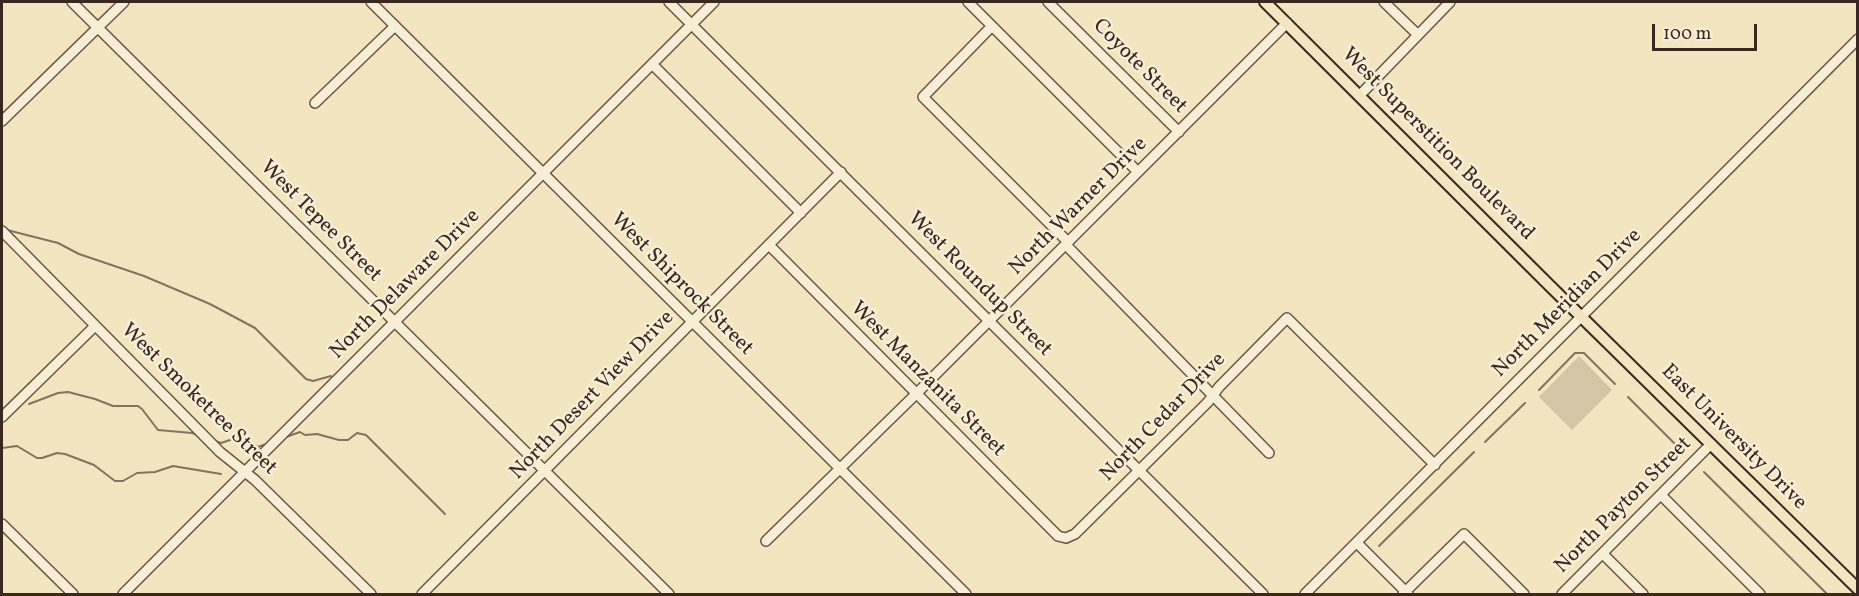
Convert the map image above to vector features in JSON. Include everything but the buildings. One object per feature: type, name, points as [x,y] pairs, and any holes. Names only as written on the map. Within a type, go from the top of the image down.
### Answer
[{"type":"main road","name":"West Superstition Boulevard","points":[[1265,2],[1581,316]]},
{"type":"main road","name":"East University Drive","points":[[1581,316],[1857,589]]},
{"type":"street","name":"West Tepee Street","points":[[72,2],[669,594]]},
{"type":"street","points":[[2,122],[124,2]]},
{"type":"street","name":"West Shiprock Street","points":[[371,2],[966,594]]},
{"type":"street","name":"West Roundup Street","points":[[669,2],[1263,594]]},
{"type":"street","name":"North Delaware Drive","points":[[123,594],[714,2]]},
{"type":"street","points":[[968,2],[1138,172]]},
{"type":"street","name":"Coyote Street","points":[[1048,2],[1179,132]]},
{"type":"street","points":[[1384,2],[1417,34]]},
{"type":"street","points":[[1359,96],[1450,2]]},
{"type":"street","name":"North Warner Drive","points":[[766,541],[990,321],[1287,23]]},
{"type":"street","points":[[315,103],[395,26]]},
{"type":"street","points":[[992,26],[923,97],[1269,453]]},
{"type":"street","name":"North Meridian Drive","points":[[1305,594],[1857,39]]},
{"type":"street","points":[[652,64],[801,213]]},
{"type":"street","name":"North Desert View Drive","points":[[422,594],[546,472],[841,172]]},
{"type":"street","name":"West Smoketree Street","points":[[2,231],[220,452],[255,480],[371,594]]},
{"type":"street","name":"West Manzanita Street","points":[[769,245],[1051,530],[1062,537]]},
{"type":"street","name":"North Cedar Drive","points":[[1062,537],[1075,534],[1287,318],[1435,465]]},
{"type":"street","points":[[2,417],[95,326]]},
{"type":"street","name":"North Payton Street","points":[[1562,594],[1711,444]]},
{"type":"street","points":[[1660,495],[1760,594]]},
{"type":"street","points":[[2,524],[73,594]]},
{"type":"street","points":[[1357,543],[1406,594],[1464,534],[1524,594]]},
{"type":"street","points":[[1603,554],[1643,594]]},
{"type":"shaded area","points":[[1579,356],[1612,390],[1572,430],[1539,397]]},
{"type":"waterway","points":[[7,230],[58,243],[79,254],[144,276],[210,304],[255,328],[306,379],[313,381],[331,376]]},
{"type":"waterway","points":[[1539,390],[1575,353],[1584,353],[1615,384]]},
{"type":"waterway","points":[[29,404],[58,393],[68,392],[113,406],[138,406],[158,430],[198,435]]},
{"type":"waterway","points":[[1628,397],[1682,451]]},
{"type":"waterway","points":[[1485,442],[1525,403]]},
{"type":"waterway","points":[[286,437],[300,432],[305,435],[317,434],[339,440],[348,440],[357,433],[366,435],[445,514]]},
{"type":"waterway","points":[[215,441],[221,443],[243,439],[258,447],[269,443]]},
{"type":"waterway","points":[[2,448],[17,446],[37,458],[57,453],[65,454],[94,465],[115,481],[123,481],[137,473],[155,472],[173,466],[221,474]]},
{"type":"waterway","points":[[1379,546],[1474,452]]},
{"type":"waterway","points":[[1704,472],[1827,594]]}]
